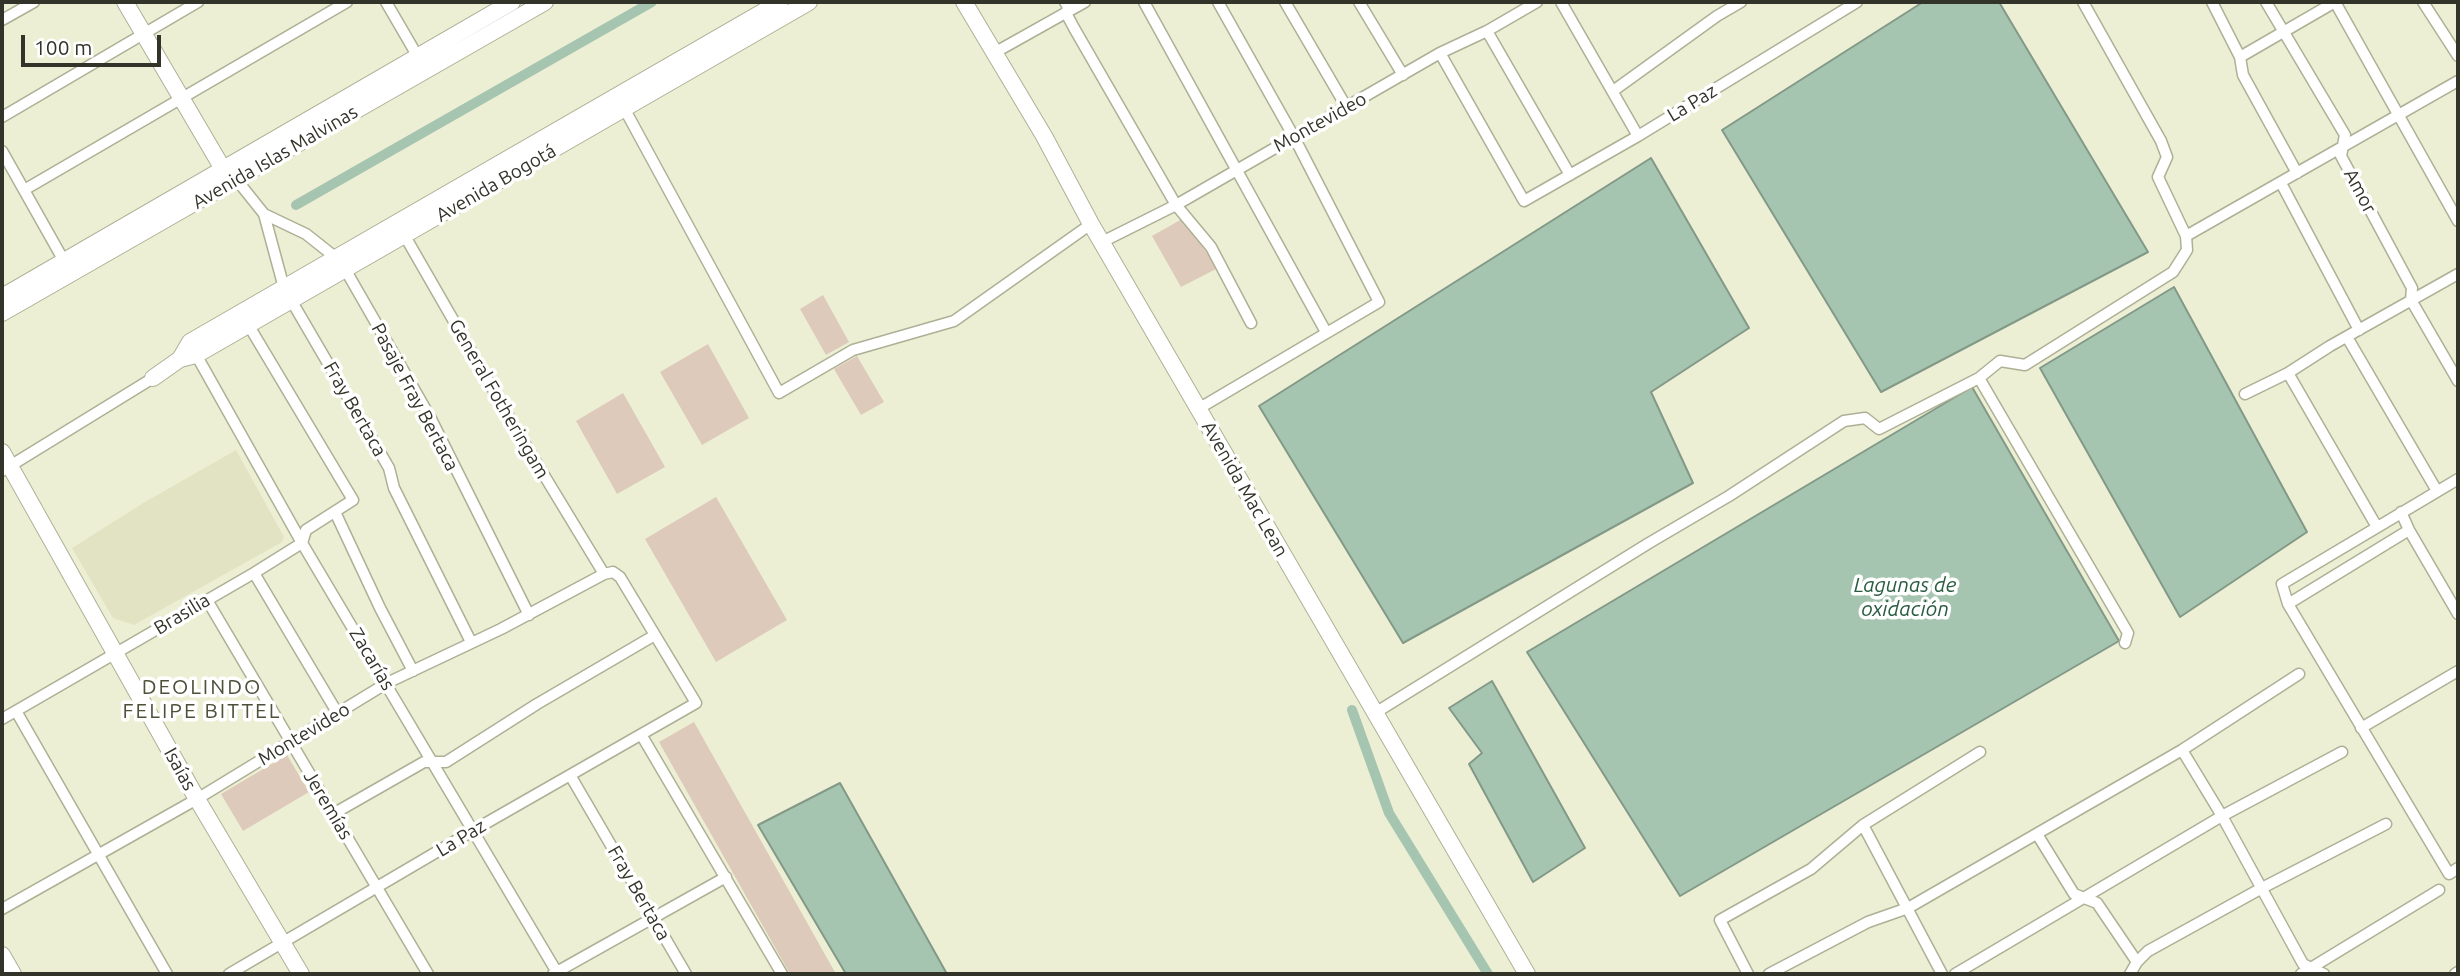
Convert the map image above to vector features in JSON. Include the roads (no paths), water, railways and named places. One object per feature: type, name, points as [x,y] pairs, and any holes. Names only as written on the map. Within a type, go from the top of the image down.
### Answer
[{"type":"street","points":[[2,20],[21,5],[34,2]]},
{"type":"street","name":"Fray Bertaca","points":[[125,2],[230,174],[264,214],[288,294],[389,468],[394,488],[471,642]]},
{"type":"street","points":[[2,117],[198,2]]},
{"type":"street","points":[[24,190],[347,2]]},
{"type":"street","points":[[386,2],[418,57]]},
{"type":"street","name":"Avenida Islas Malvinas","points":[[230,174],[512,2]]},
{"type":"street","name":"Avenida Islas Malvinas","points":[[230,174],[545,2]]},
{"type":"street","name":"Avenida Bogotá","points":[[547,144],[624,108],[727,41],[780,2]]},
{"type":"street","name":"Avenida Bogotá","points":[[6,469],[245,318],[727,41],[809,2]]},
{"type":"street","name":"Avenida Mac Lean","points":[[964,2],[1044,135],[1091,224],[1527,974]]},
{"type":"street","points":[[995,53],[1066,7],[1085,2]]},
{"type":"street","points":[[1144,2],[1326,332]]},
{"type":"street","points":[[1198,409],[1379,302],[1294,137],[1218,2]]},
{"type":"street","points":[[1285,2],[1347,108]]},
{"type":"street","points":[[1359,2],[1403,75]]},
{"type":"street","name":"Montevideo","points":[[1102,242],[1176,205],[1440,53],[1487,31],[1537,2]]},
{"type":"street","points":[[1561,2],[1637,136]]},
{"type":"street","points":[[1613,91],[1717,16],[1741,2]]},
{"type":"street","name":"La Paz","points":[[1440,53],[1524,201],[1637,136],[1857,2]]},
{"type":"street","points":[[1375,713],[1729,496],[1844,421],[1865,418],[1880,429],[1979,378],[2000,361],[2025,365],[2178,267],[2187,250],[2186,236],[2158,177],[2166,157],[2161,141],[2083,2]]},
{"type":"street","points":[[2212,2],[2239,57],[2243,75],[2297,173]]},
{"type":"street","name":"Amor","points":[[2266,2],[2345,135],[2341,156],[2412,288],[2411,300],[2458,381]]},
{"type":"street","points":[[2239,57],[2335,2],[2458,220]]},
{"type":"street","points":[[2423,2],[2458,56]]},
{"type":"street","points":[[1066,7],[1176,205],[1211,247],[1251,323]]},
{"type":"street","points":[[1487,31],[1570,176]]},
{"type":"street","points":[[2186,236],[2458,81]]},
{"type":"street","points":[[624,108],[779,393],[853,350],[954,321],[1091,224]]},
{"type":"street","points":[[2,151],[67,267]]},
{"type":"street","points":[[2,308],[67,267],[230,174]]},
{"type":"street","points":[[2281,183],[2359,330]]},
{"type":"street","name":"Pasaje Fray Bertaca","points":[[264,214],[306,234],[340,263],[430,417],[528,615]]},
{"type":"street","name":"General Fotheringam","points":[[401,228],[513,424],[609,573],[620,577],[695,704]]},
{"type":"street","points":[[2245,394],[2288,373],[2458,274]]},
{"type":"street","name":"Brasilia","points":[[2,719],[254,573],[302,542],[306,530],[353,500],[245,318]]},
{"type":"street","points":[[2347,337],[2437,491]]},
{"type":"street","name":"Zacarías","points":[[189,352],[474,830],[556,974]]},
{"type":"street","points":[[2288,373],[2377,527]]},
{"type":"street","points":[[1979,378],[2128,633],[2125,643]]},
{"type":"street","name":"Isaías","points":[[2,452],[6,469],[301,974]]},
{"type":"street","points":[[2454,871],[2361,728],[2288,604],[2282,584],[2458,480]]},
{"type":"street","points":[[335,512],[380,608],[414,671]]},
{"type":"street","points":[[2401,512],[2458,614]]},
{"type":"street","points":[[2288,604],[2409,530]]},
{"type":"street","points":[[254,573],[338,714]]},
{"type":"street","name":"Montevideo","points":[[2,909],[197,799],[387,683],[609,573]]},
{"type":"street","name":"Jeremías","points":[[207,600],[428,974]]},
{"type":"street","points":[[334,814],[424,762],[446,762],[537,704],[655,635]]},
{"type":"street","points":[[2361,728],[2458,671]]},
{"type":"street","points":[[1769,974],[1868,922],[1908,908],[2182,750],[2299,674]]},
{"type":"street","name":"La Paz","points":[[229,974],[695,704]]},
{"type":"street","points":[[16,711],[167,974]]},
{"type":"street","points":[[642,736],[782,974]]},
{"type":"street","points":[[2182,750],[2222,816],[2302,964],[2324,974]]},
{"type":"street","points":[[1748,974],[1720,920],[1811,869],[1863,825],[1980,752]]},
{"type":"street","points":[[1955,974],[2222,816],[2342,752]]},
{"type":"street","name":"Fray Bertaca","points":[[570,775],[686,974]]},
{"type":"street","points":[[2130,974],[2148,951],[2386,824]]},
{"type":"street","points":[[1863,825],[1942,974]]},
{"type":"street","points":[[2037,834],[2074,894],[2096,903],[2137,962]]},
{"type":"street","points":[[556,974],[726,877]]},
{"type":"street","points":[[2301,974],[2439,890]]},
{"type":"street","points":[[2,955],[13,974]]},
{"type":"water","points":[[1923,2],[1999,2],[2148,252],[1881,392],[1722,130]]},
{"type":"water","points":[[1651,158],[1749,328],[1651,392],[1693,483],[1403,643],[1259,406]]},
{"type":"water","points":[[2174,287],[2307,532],[2180,617],[2040,368]]},
{"type":"water","name":"Lagunas de oxidación","points":[[1972,387],[2119,641],[1680,896],[1527,652]]},
{"type":"water","points":[[1492,681],[1585,848],[1533,882],[1469,764],[1482,753],[1449,708]]},
{"type":"water","points":[[840,783],[947,974],[846,974],[758,825]]},
{"type":"waterway","points":[[296,205],[652,2]]},
{"type":"waterway","points":[[1352,710],[1389,813],[1488,974]]},
{"type":"district","name":"DEOLINDO FELIPE BITTEL","points":[[202,699]]}]
